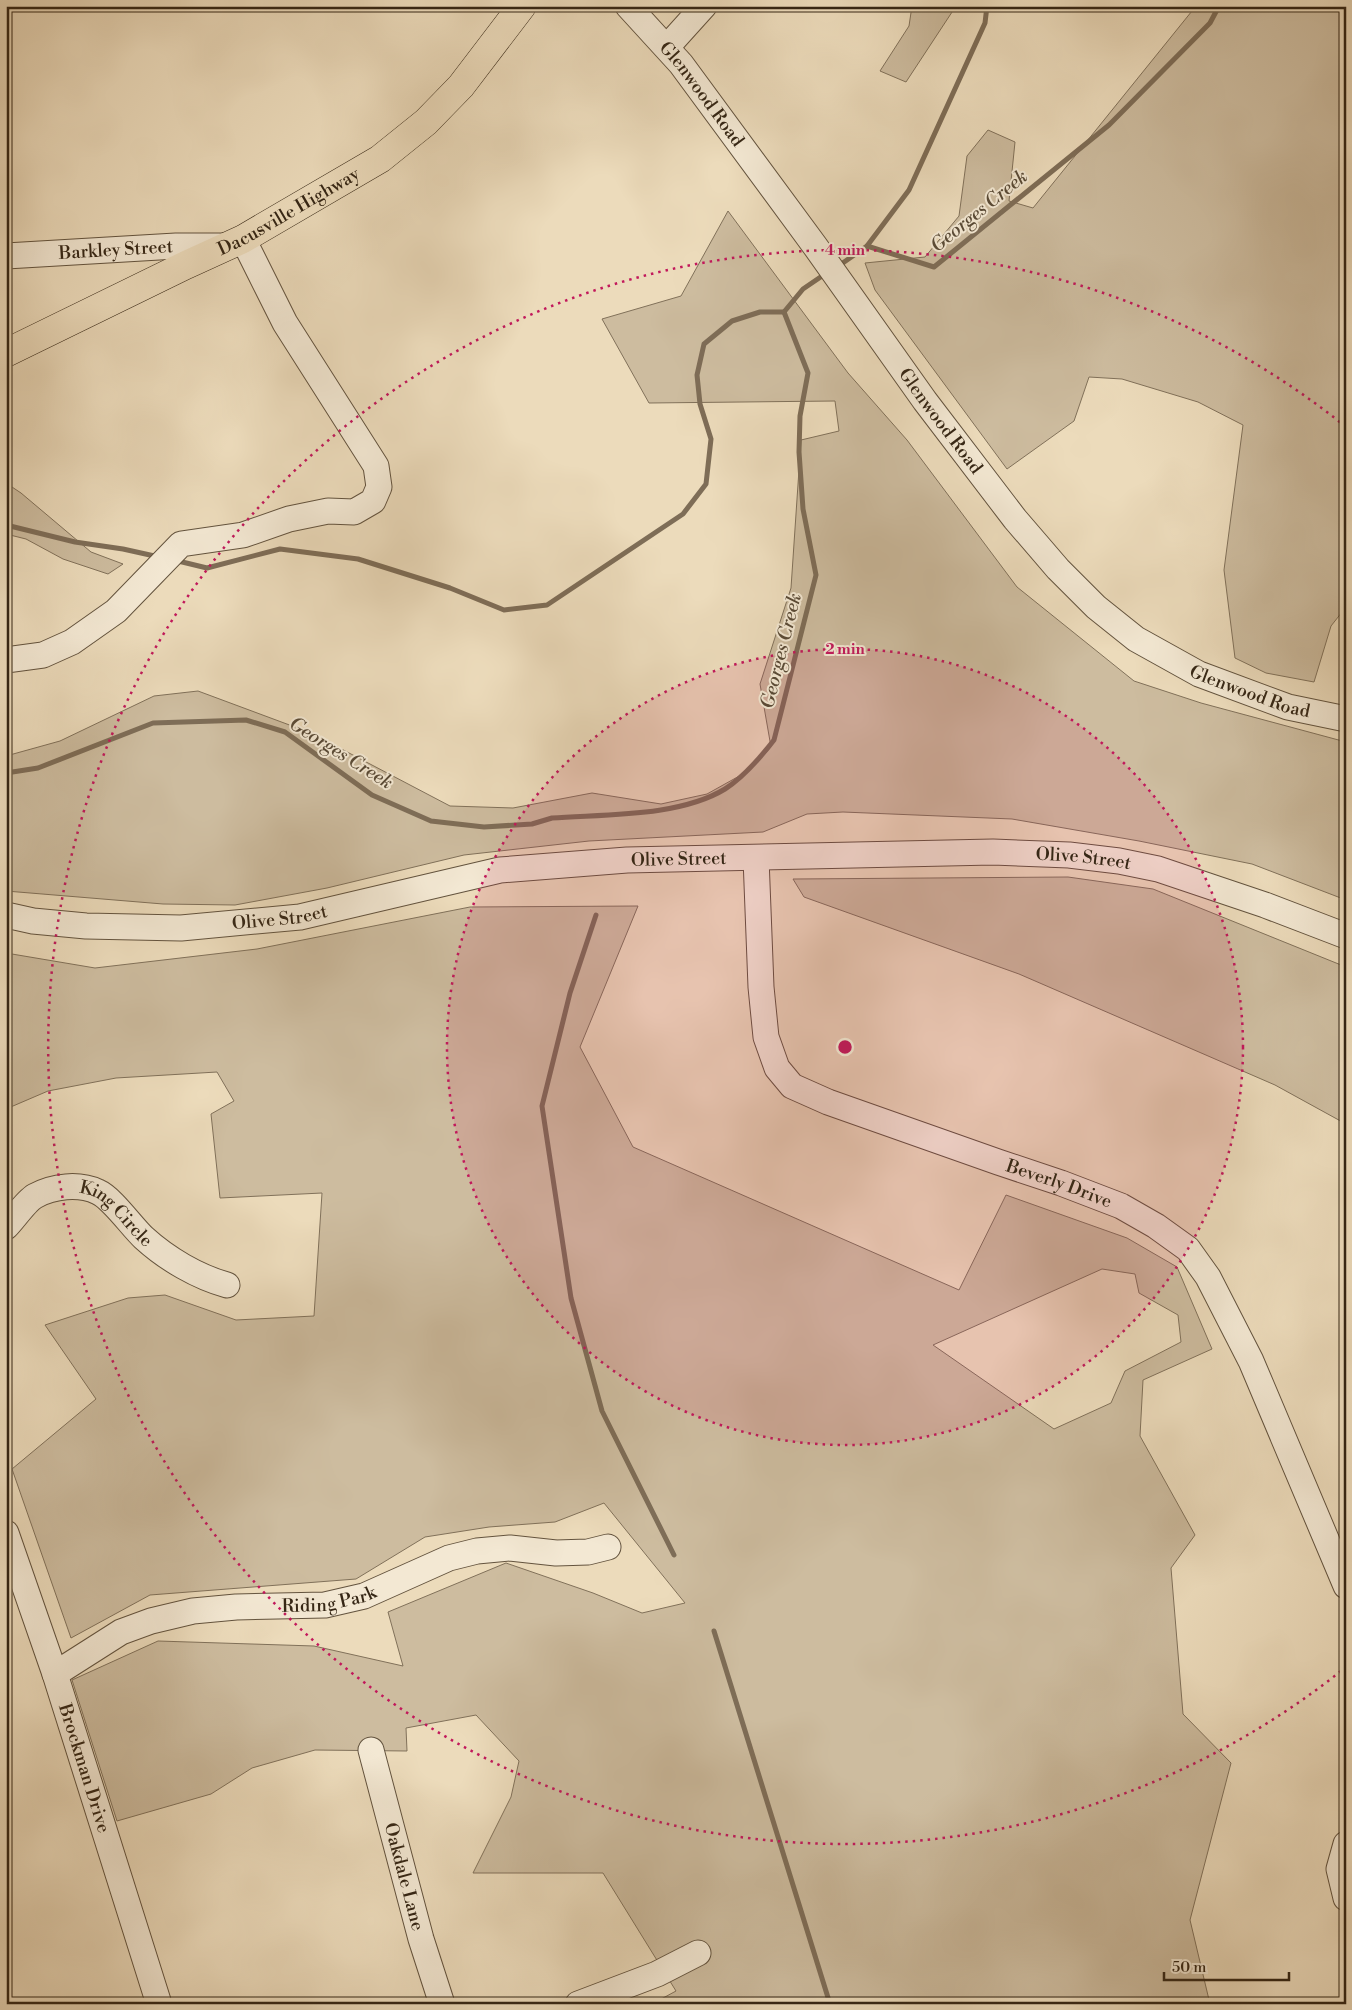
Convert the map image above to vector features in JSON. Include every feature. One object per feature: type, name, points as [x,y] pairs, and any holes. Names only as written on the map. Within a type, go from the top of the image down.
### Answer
[{"type":"main road","name":"Dacusville Highway","points":[[6,353],[235,243],[380,159],[426,122],[469,77],[522,6]]},
{"type":"street","name":"Glenwood Road","points":[[628,6],[681,64],[815,246],[925,401],[1015,519],[1058,569],[1096,607],[1136,639],[1198,674],[1288,707],[1346,719]]},
{"type":"street","points":[[667,48],[704,6]]},
{"type":"street","name":"Barkley Street","points":[[6,256],[235,243]]},
{"type":"street","points":[[6,660],[43,655],[72,642],[116,611],[181,544],[242,535],[289,519],[320,512],[354,512],[373,501],[379,487],[376,466],[235,243]]},
{"type":"street","name":"Olive Street","points":[[6,915],[86,926],[181,928],[300,917],[500,870],[627,860],[993,852],[1069,854],[1158,870],[1265,905],[1346,936]]},
{"type":"street","name":"Beverly Drive","points":[[756,858],[761,987],[766,1037],[777,1068],[792,1086],[828,1102],[1061,1183],[1121,1206],[1156,1226],[1188,1249],[1208,1277],[1336,1536],[1346,1586]]},
{"type":"street","name":"King Circle","points":[[6,1227],[34,1196],[66,1185],[99,1192],[151,1243],[173,1259],[209,1280],[227,1285]]},
{"type":"street","name":"Brockman Drive","points":[[6,1533],[55,1674],[159,2004]]},
{"type":"street","name":"Riding Park","points":[[55,1674],[121,1632],[193,1611],[236,1607],[325,1606],[364,1596],[449,1558],[477,1551],[510,1548],[556,1553],[588,1552],[608,1547]]},
{"type":"street","name":"Oakdale Lane","points":[[371,1750],[421,1939],[442,2004]]},
{"type":"street","points":[[1346,1844],[1340,1869],[1346,1898]]},
{"type":"street","points":[[578,2004],[656,1974],[698,1953]]},
{"type":"shaded area","points":[[912,6],[956,6],[906,82],[880,71],[909,26]]},
{"type":"shaded area","points":[[1196,6],[1346,6],[1346,607],[1331,626],[1314,682],[1266,673],[1235,658],[1224,570],[1243,425],[1198,402],[1122,379],[1089,377],[1074,421],[1007,469],[875,290],[865,263],[925,257],[959,216],[967,156],[988,130],[1015,142],[1009,201],[1033,208]]},
{"type":"shaded area","points":[[728,211],[848,373],[907,440],[1017,587],[1134,681],[1201,703],[1346,742],[1346,900],[1252,864],[1139,841],[1012,819],[843,812],[807,814],[763,832],[589,841],[464,855],[327,888],[235,905],[163,904],[6,891],[6,756],[60,741],[154,696],[198,691],[311,733],[450,806],[513,808],[592,793],[661,804],[707,794],[750,770],[771,747],[760,684],[791,588],[801,440],[839,431],[835,401],[649,403],[602,319],[681,296]]},
{"type":"shaded area","points":[[6,483],[21,493],[91,552],[123,564],[108,574],[63,559],[26,539],[6,534]]},
{"type":"shaded area","points":[[1068,877],[1153,889],[1346,967],[1346,1124],[1275,1085],[1019,974],[804,897],[793,879]]},
{"type":"shaded area","points":[[638,906],[580,1047],[633,1147],[959,1290],[1006,1195],[1127,1238],[1177,1267],[1212,1349],[1143,1380],[1140,1436],[1195,1535],[1171,1568],[1183,1714],[1231,1763],[1190,1920],[1210,2004],[652,2004],[676,1991],[603,1873],[473,1873],[511,1797],[519,1761],[476,1715],[406,1728],[407,1751],[315,1750],[252,1768],[211,1794],[117,1821],[72,1680],[158,1641],[314,1646],[403,1666],[388,1612],[506,1563],[593,1593],[642,1613],[685,1603],[604,1503],[555,1522],[489,1527],[425,1537],[356,1579],[150,1595],[71,1638],[12,1469],[96,1399],[45,1325],[128,1298],[165,1295],[236,1320],[314,1316],[322,1193],[220,1198],[211,1114],[234,1101],[217,1072],[116,1078],[48,1091],[6,1109],[6,953],[95,968],[257,949],[470,907]],"holes":[[[1102,1269],[1135,1274],[1139,1293],[1178,1315],[1181,1342],[1125,1371],[1111,1403],[1054,1429],[933,1345]]]},
{"type":"waterway","points":[[837,267],[867,246],[909,190],[985,23],[987,6]]},
{"type":"waterway","name":"Georges Creek","points":[[867,246],[934,267],[1109,125],[1210,23],[1219,6]]},
{"type":"waterway","name":"Georges Creek","points":[[784,312],[803,289],[825,274]]},
{"type":"waterway","points":[[174,560],[207,568],[280,549],[358,559],[450,588],[504,610],[547,605],[683,514],[706,484],[711,439],[700,404],[697,375],[704,344],[732,321],[760,312],[784,312]]},
{"type":"waterway","name":"Georges Creek","points":[[6,773],[38,768],[153,723],[246,720],[285,732],[372,795],[431,821],[484,827],[532,824],[552,818],[664,809],[686,805],[725,789],[745,773],[774,740],[816,575],[803,509],[799,452],[800,416],[808,373],[784,312]]},
{"type":"waterway","points":[[6,525],[75,542],[123,549],[159,557]]},
{"type":"waterway","points":[[596,915],[570,993],[542,1106],[571,1298],[602,1411],[674,1555]]},
{"type":"waterway","points":[[714,1631],[830,2004]]}]
